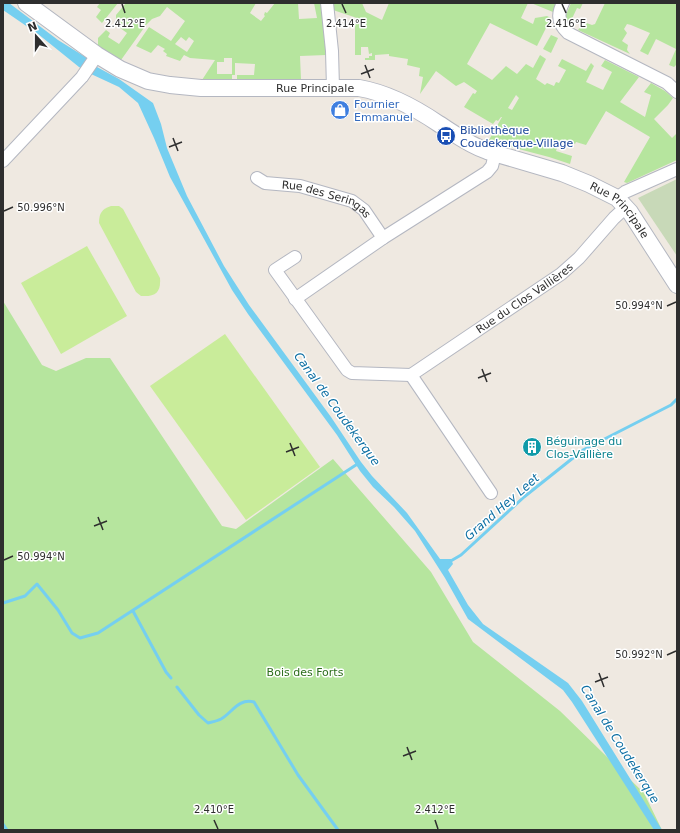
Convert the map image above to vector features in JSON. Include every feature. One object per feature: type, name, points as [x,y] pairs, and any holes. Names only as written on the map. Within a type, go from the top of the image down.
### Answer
[{"type":"street","name":"Rue Principale","points":[[26,3],[95,57],[134,76],[148,81],[201,88],[363,89],[377,92],[395,99],[418,110],[475,146],[496,154],[572,176],[597,187],[622,203],[677,286]]},
{"type":"street","points":[[327,3],[332,52],[333,88]]},
{"type":"street","points":[[563,3],[559,11],[560,21],[562,27],[568,33],[667,82],[677,92]]},
{"type":"street","points":[[3,161],[84,74],[95,57]]},
{"type":"street","points":[[295,299],[383,238],[487,172],[492,166],[496,154]]},
{"type":"street","name":"Rue du Clos Vallières","points":[[411,375],[561,274],[579,258],[614,218],[622,203],[625,192],[677,169]]},
{"type":"street","name":"Rue des Seringas","points":[[257,178],[265,183],[300,186],[352,201],[364,210],[383,238]]},
{"type":"street","points":[[295,257],[275,270],[344,367],[349,372],[411,375],[491,493]]},
{"type":"green space","points":[[100,3],[118,3],[102,23],[96,17],[101,10],[97,7]]},
{"type":"green space","points":[[126,3],[256,3],[250,13],[261,21],[265,16],[265,12],[267,13],[275,3],[298,3],[299,19],[317,18],[314,3],[321,3],[326,55],[300,56],[301,80],[237,80],[237,75],[254,75],[255,64],[235,63],[235,75],[232,75],[232,80],[202,80],[215,60],[190,58],[184,55],[180,61],[166,56],[167,54],[163,51],[165,49],[158,45],[151,53],[136,46],[149,27],[171,41],[185,21],[167,7],[160,16],[152,19],[146,25],[121,60],[98,46],[98,38],[106,30],[110,33],[108,37],[119,44],[127,33],[116,25],[116,15]],"holes":[[[181,37],[186,41],[189,37],[194,41],[187,52],[175,44]],[[224,58],[232,58],[232,74],[217,74],[217,62],[224,62]]]},
{"type":"green space","points":[[334,3],[362,3],[366,12],[382,20],[389,3],[528,3],[521,18],[533,24],[535,18],[547,16],[551,18],[537,46],[490,23],[467,64],[492,80],[506,66],[517,74],[526,64],[533,68],[540,55],[546,59],[536,79],[545,85],[547,83],[554,86],[556,82],[559,83],[566,70],[558,66],[562,59],[586,71],[591,63],[594,66],[586,82],[603,90],[612,72],[601,66],[605,60],[639,77],[620,102],[645,117],[651,95],[644,92],[651,83],[665,91],[673,98],[654,119],[672,138],[677,133],[677,160],[627,183],[624,182],[650,137],[606,111],[586,145],[560,140],[556,151],[572,156],[570,164],[492,142],[489,140],[502,117],[498,121],[496,120],[493,124],[464,107],[473,93],[475,94],[477,91],[464,82],[456,86],[436,71],[420,94],[423,77],[419,76],[420,68],[407,65],[408,59],[389,56],[389,54],[375,55],[375,60],[365,60],[365,58],[372,56],[372,53],[369,54],[368,47],[361,47],[361,55],[355,55],[355,22],[357,18],[333,10]],"holes":[[[516,95],[519,98],[512,110],[508,108]]]},
{"type":"green space","points":[[531,3],[558,3],[553,12]]},
{"type":"green space","points":[[571,3],[583,3],[580,9],[577,8],[569,25],[565,17]]},
{"type":"green space","points":[[605,3],[677,3],[677,64],[674,67],[669,65],[676,49],[656,39],[648,55],[640,51],[650,33],[631,25],[627,24],[624,29],[627,33],[622,41],[628,45],[627,50],[630,54],[578,30],[584,22],[592,25],[595,24]]},
{"type":"green space","points":[[551,35],[558,38],[551,53],[543,49]]},
{"type":"green space","points":[[677,179],[677,256],[638,198]]},
{"type":"green space","points":[[111,206],[119,206],[123,209],[160,278],[160,287],[156,293],[150,296],[141,296],[136,292],[99,223],[102,212]]},
{"type":"green space","points":[[87,246],[127,316],[61,354],[21,283]]},
{"type":"green space","name":"Bois des Forts","points":[[3,301],[42,365],[56,371],[86,358],[110,358],[222,526],[236,529],[333,459],[431,572],[473,642],[560,711],[644,793],[662,830],[3,830]]},
{"type":"green space","points":[[225,334],[320,467],[246,520],[150,386]]},
{"type":"water","points":[[3,3],[9,3],[58,40],[87,58],[97,67],[119,79],[153,103],[161,124],[167,148],[187,196],[224,266],[249,305],[372,476],[407,513],[440,559],[451,559],[453,564],[448,570],[468,605],[483,624],[568,683],[582,701],[662,830],[654,830],[563,690],[468,619],[445,578],[415,531],[394,507],[373,487],[360,471],[337,435],[232,290],[170,177],[138,103],[119,87],[79,67],[38,34],[3,10]]},
{"type":"waterway","name":"Grand Hey Leet","points":[[449,562],[461,555],[524,497],[583,450],[671,405],[677,399]]},
{"type":"waterway","points":[[3,603],[25,596],[37,584],[58,610],[72,633],[80,638],[98,633],[359,463]]},
{"type":"waterway","points":[[133,611],[166,672],[171,678]]},
{"type":"waterway","points":[[177,687],[199,715],[208,723],[221,719],[239,704],[248,701],[254,702],[298,775],[338,830]]},
{"type":"waterway","points":[[3,824],[7,830]]},
{"type":"place","name":"Fournier Emmanuel","points":[[340,110]]},
{"type":"place","name":"Bibliothèque Coudekerque-Village","points":[[446,136]]},
{"type":"place","name":"Béguinage du Clos-Vallière","points":[[532,447]]},
{"type":"water label","name":"Canal de Coudekerque","points":[[337,409]]},
{"type":"water label","name":"Canal de Coudekerque","points":[[620,744]]}]
